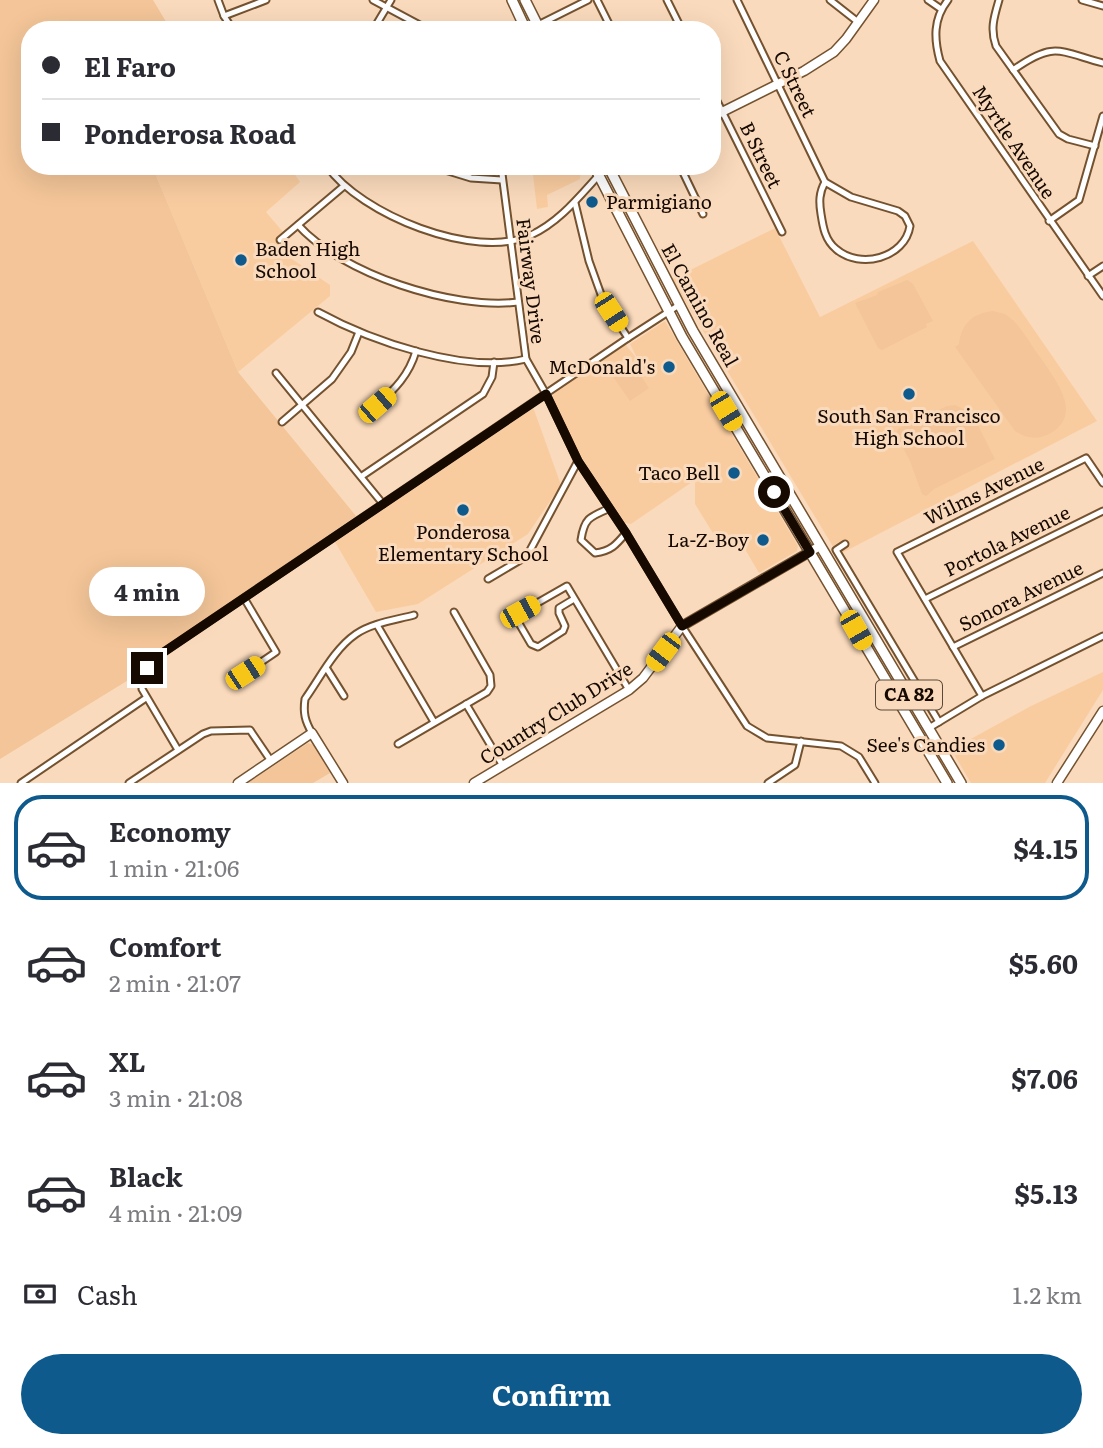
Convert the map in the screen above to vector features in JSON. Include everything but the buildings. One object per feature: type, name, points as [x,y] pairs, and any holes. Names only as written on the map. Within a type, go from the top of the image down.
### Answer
[{"type":"main road","points":[[512,0],[522,21]]},
{"type":"main road","points":[[525,0],[536,21]]},
{"type":"main road","name":"El Camino Real","points":[[598,175],[668,313],[947,783]]},
{"type":"main road","name":"El Camino Real","points":[[613,175],[679,306],[961,783]]},
{"type":"street","points":[[218,0],[227,21]]},
{"type":"street","points":[[224,16],[266,0]]},
{"type":"street","points":[[373,0],[412,21]]},
{"type":"street","points":[[378,21],[391,0]]},
{"type":"street","points":[[550,21],[588,0]]},
{"type":"street","points":[[597,0],[608,21]]},
{"type":"street","points":[[667,0],[678,21]]},
{"type":"street","name":"C Street","points":[[737,0],[825,182]]},
{"type":"street","points":[[830,0],[858,22]]},
{"type":"street","points":[[723,112],[802,72],[834,52],[873,0]]},
{"type":"street","points":[[929,0],[941,9],[948,0]]},
{"type":"street","points":[[999,0],[992,23],[996,46],[1059,134],[1095,146]]},
{"type":"street","points":[[1082,0],[1103,6]]},
{"type":"street","name":"Myrtle Avenue","points":[[941,9],[935,28],[935,43],[940,61],[1049,222],[1103,296]]},
{"type":"street","points":[[1013,69],[1035,54],[1048,50],[1103,63]]},
{"type":"street","name":"B Street","points":[[721,108],[782,232]]},
{"type":"street","points":[[1049,222],[1079,200],[1103,116]]},
{"type":"street","points":[[335,175],[344,186],[383,211],[425,229],[469,240],[491,242],[529,236],[555,220],[575,203],[593,175]]},
{"type":"street","points":[[461,175],[502,180]]},
{"type":"street","name":"Fairway Drive","points":[[501,175],[526,359],[578,461],[608,509]]},
{"type":"street","points":[[684,175],[704,214]]},
{"type":"street","points":[[825,182],[851,197],[898,211],[905,216],[910,226],[906,241],[900,247],[865,261],[836,249],[824,230],[819,202],[825,182]]},
{"type":"street","points":[[280,240],[344,186]]},
{"type":"street","points":[[575,203],[589,261],[603,300],[628,338]]},
{"type":"street","points":[[298,225],[334,253],[355,265],[412,289],[474,303],[517,302]]},
{"type":"street","points":[[1088,276],[1103,266]]},
{"type":"street","points":[[178,750],[142,690],[142,679],[155,658],[679,306]]},
{"type":"street","points":[[318,312],[359,332],[416,351],[454,359],[494,362],[526,359]]},
{"type":"street","points":[[282,422],[341,368],[359,332]]},
{"type":"street","points":[[377,405],[406,376],[416,351]]},
{"type":"street","points":[[362,476],[483,394],[492,377],[494,362]]},
{"type":"street","points":[[276,373],[383,504]]},
{"type":"street","name":"Wilms Avenue","points":[[925,599],[897,552],[1086,458],[1103,483]]},
{"type":"street","points":[[488,579],[527,556],[578,461]]},
{"type":"street","points":[[626,533],[615,547],[607,552],[595,553],[581,540],[583,527],[589,518],[608,509],[626,533],[747,726],[767,738],[841,746],[859,757],[875,783]]},
{"type":"street","name":"Portola Avenue","points":[[925,599],[1103,511]]},
{"type":"street","points":[[845,544],[836,550],[939,722]]},
{"type":"street","name":"Country Club Drive","points":[[474,783],[629,690],[643,678],[682,626],[820,546]]},
{"type":"street","name":"Sonora Avenue","points":[[953,647],[1103,573]]},
{"type":"street","points":[[574,599],[559,608],[565,626],[563,631],[538,647],[532,646],[517,620],[518,614],[567,586],[629,690]]},
{"type":"street","points":[[244,598],[276,652],[245,673]]},
{"type":"street","points":[[925,599],[982,696]]},
{"type":"street","points":[[398,744],[490,689],[492,679],[454,612]]},
{"type":"street","points":[[343,783],[306,723],[303,710],[305,699],[342,646],[357,633],[414,615]]},
{"type":"street","points":[[377,625],[434,722]]},
{"type":"street","points":[[929,728],[982,696],[1103,636]]},
{"type":"street","points":[[327,669],[344,696]]},
{"type":"street","points":[[21,783],[146,698]]},
{"type":"street","points":[[467,704],[503,766]]},
{"type":"street","points":[[1057,783],[1103,711]]},
{"type":"street","points":[[129,783],[211,731],[245,729],[254,735],[271,761]]},
{"type":"street","points":[[238,783],[312,733]]},
{"type":"street","points":[[768,783],[795,765],[801,741]]},
{"type":"shaded area","points":[[0,0],[153,0],[166,21],[21,21],[21,175],[156,175],[238,372],[356,516],[160,650],[130,679],[0,759]]},
{"type":"shaded area","name":"Baden High School","points":[[156,175],[295,175],[300,182],[266,212],[289,239],[279,250],[330,285],[330,296],[238,372]]},
{"type":"shaded area","points":[[533,175],[580,175],[580,179],[547,195],[548,207],[537,209]]},
{"type":"shaded area","name":"South San Francisco High School","points":[[775,228],[820,317],[973,241],[1097,421],[838,555],[672,279]]},
{"type":"shaded area","points":[[907,280],[913,284],[933,321],[926,324],[927,327],[882,350],[878,348],[855,303]]},
{"type":"shaded area","points":[[993,311],[1005,314],[1018,325],[1063,395],[1066,406],[1061,425],[1042,437],[1024,436],[1015,431],[955,347],[969,321],[980,314]]},
{"type":"shaded area","points":[[665,321],[798,546],[797,551],[759,573],[736,534],[719,543],[695,504],[695,480],[631,524],[621,522],[570,438],[553,398],[553,393],[625,344],[638,360],[630,344]]},
{"type":"shaded area","points":[[629,358],[649,388],[630,401],[609,371]]},
{"type":"shaded area","points":[[955,405],[972,413],[995,459],[934,489],[926,496],[922,494],[910,461],[896,434],[898,429],[947,406]]},
{"type":"shaded area","name":"Ponderosa Elementary School","points":[[533,407],[561,485],[528,534],[418,604],[376,612],[335,542]]},
{"type":"shaded area","points":[[1103,672],[1103,690],[1045,783],[971,783],[955,756],[958,746],[1031,706]]},
{"type":"shaded area","points":[[308,743],[314,745],[330,773],[313,783],[248,783]]},
{"type":"place","name":"Parmigiano","points":[[592,202]]},
{"type":"place","name":"Baden High School","points":[[241,260]]},
{"type":"place","name":"McDonald's","points":[[669,367]]},
{"type":"place","name":"South San Francisco High School","points":[[909,394]]},
{"type":"place","name":"Taco Bell","points":[[734,473]]},
{"type":"place","name":"Ponderosa Elementary School","points":[[463,510]]},
{"type":"place","name":"La-Z-Boy","points":[[763,540]]},
{"type":"place","name":"See's Candies","points":[[999,745]]},
{"type":"route","points":[[147,668],[155,658],[546,394],[578,461],[626,533],[682,626],[810,552],[774,492]]}]
